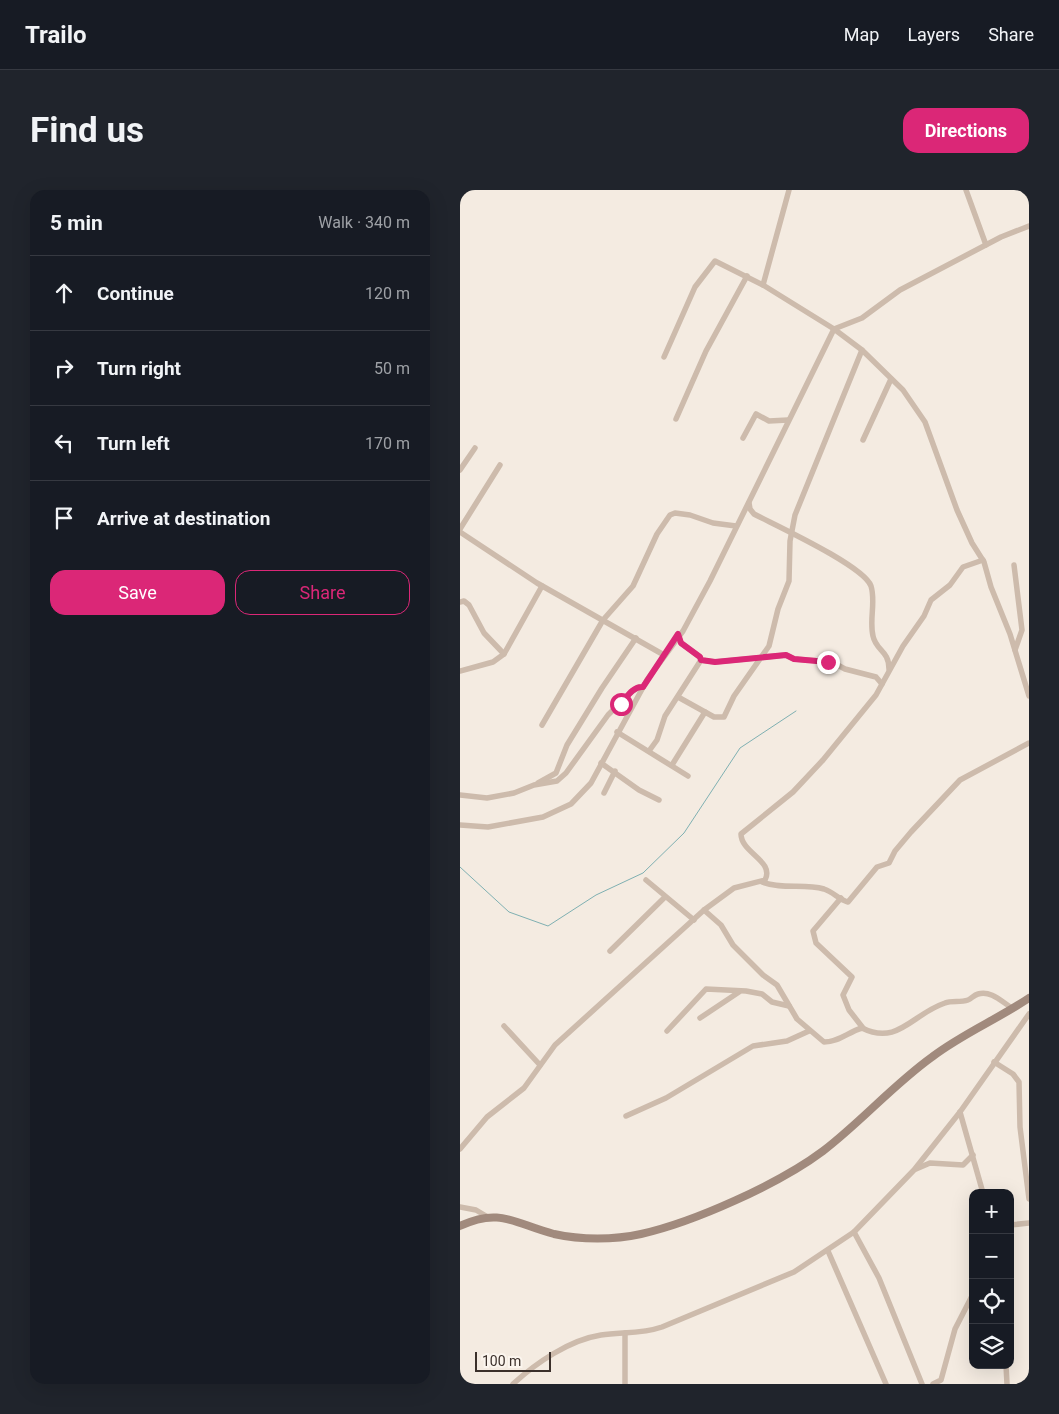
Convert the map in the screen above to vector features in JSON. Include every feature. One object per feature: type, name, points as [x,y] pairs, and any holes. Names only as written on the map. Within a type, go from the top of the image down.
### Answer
[{"type":"street","points":[[763,285],[789,190]]},
{"type":"street","points":[[966,190],[986,245]]},
{"type":"street","points":[[1026,190],[1029,196]]},
{"type":"street","points":[[460,825],[502,825],[543,816],[562,809],[580,796],[590,784],[643,687],[678,634],[682,631],[710,581],[834,329],[862,318],[900,290],[1012,231],[1029,226]]},
{"type":"street","points":[[664,357],[695,287],[713,263],[720,261],[834,329],[862,350],[903,390],[925,422],[957,510],[975,548],[983,560],[1029,696]]},
{"type":"street","points":[[676,419],[706,351],[747,276]]},
{"type":"street","points":[[678,697],[714,717],[724,717],[734,696],[769,646],[778,609],[787,590],[791,532],[802,495],[862,350]]},
{"type":"street","points":[[863,440],[891,379]]},
{"type":"street","points":[[743,438],[756,414],[769,420],[788,420]]},
{"type":"street","points":[[460,470],[475,448]]},
{"type":"street","points":[[500,465],[460,531],[542,586],[664,655]]},
{"type":"street","points":[[748,502],[754,514],[850,565],[867,578],[872,594],[873,636],[877,645],[887,655],[889,669]]},
{"type":"street","points":[[542,725],[603,620],[633,586],[649,548],[670,515],[675,513],[690,515],[713,523],[736,526]]},
{"type":"street","points":[[762,882],[768,876],[766,866],[744,845],[741,834],[793,792],[823,760],[876,695],[889,669],[924,616],[931,600],[950,585],[963,567],[983,560]]},
{"type":"street","points":[[1014,565],[1022,630],[1015,650]]},
{"type":"street","points":[[460,671],[493,662],[504,654],[542,586]]},
{"type":"street","points":[[460,602],[464,601],[469,605],[484,633],[504,654]]},
{"type":"street","points":[[678,634],[681,643],[700,657],[701,660],[715,662],[786,655],[794,659],[832,662],[845,669],[876,677],[882,684]]},
{"type":"street","points":[[460,795],[487,798],[514,793],[556,773],[567,745],[636,638]]},
{"type":"street","points":[[650,751],[657,740],[665,716],[701,660]]},
{"type":"street","points":[[534,785],[557,781],[566,773],[608,715],[630,693],[639,687],[643,687]]},
{"type":"street","points":[[672,765],[705,712]]},
{"type":"street","points":[[617,732],[688,776]]},
{"type":"street","points":[[460,1150],[487,1117],[524,1088],[555,1045],[704,910],[734,888],[762,882],[775,886],[815,887],[848,902],[877,867],[888,864],[911,832],[960,780],[1029,743]]},
{"type":"street","points":[[602,763],[639,790],[659,800]]},
{"type":"street","points":[[604,793],[615,771]]},
{"type":"street","points":[[646,880],[694,920]]},
{"type":"street","points":[[610,951],[665,897]]},
{"type":"street","points":[[841,898],[813,931],[816,943],[852,977],[843,995],[849,1010],[867,1032],[895,1033],[931,1009],[951,1001],[969,1000],[980,994],[995,996],[1012,1008]]},
{"type":"street","points":[[704,910],[721,925],[733,945],[763,975],[777,985],[797,1019],[809,1031],[824,1042],[830,1042],[863,1028]]},
{"type":"street","points":[[667,1031],[706,989],[741,990],[762,994],[772,1002],[789,1006]]},
{"type":"street","points":[[700,1018],[741,990]]},
{"type":"street","points":[[460,1207],[476,1210],[486,1216],[507,1219],[555,1234],[579,1237],[640,1234],[684,1220],[750,1193],[810,1160],[861,1120],[933,1055],[1029,998]]},
{"type":"street","points":[[513,1384],[538,1364],[581,1341],[599,1336],[640,1333],[662,1328],[794,1272],[828,1251],[854,1232],[914,1170],[960,1112],[1029,1014]]},
{"type":"street","points":[[504,1026],[540,1065]]},
{"type":"street","points":[[626,1116],[666,1098],[748,1049],[763,1044],[787,1041],[809,1031]]},
{"type":"street","points":[[994,1062],[1013,1074],[1019,1082],[1020,1127],[1029,1200]]},
{"type":"street","points":[[960,1112],[982,1189]]},
{"type":"street","points":[[914,1170],[930,1164],[963,1165],[973,1155]]},
{"type":"street","points":[[460,1226],[486,1216]]},
{"type":"street","points":[[1014,1225],[1029,1223]]},
{"type":"street","points":[[854,1232],[889,1300],[922,1384]]},
{"type":"street","points":[[828,1251],[886,1384]]},
{"type":"street","points":[[933,1384],[941,1380],[955,1329],[969,1302]]},
{"type":"street","points":[[625,1333],[625,1384]]},
{"type":"street","points":[[1006,1369],[1007,1384]]},
{"type":"waterway","points":[[460,867],[509,912],[548,926],[596,895],[643,873],[684,833],[740,748],[796,711]]},
{"type":"route","points":[[621,704],[630,693],[639,687],[643,687],[678,634],[681,643],[700,657],[701,660],[715,662],[786,655],[794,659],[822,663],[828,662]]}]
